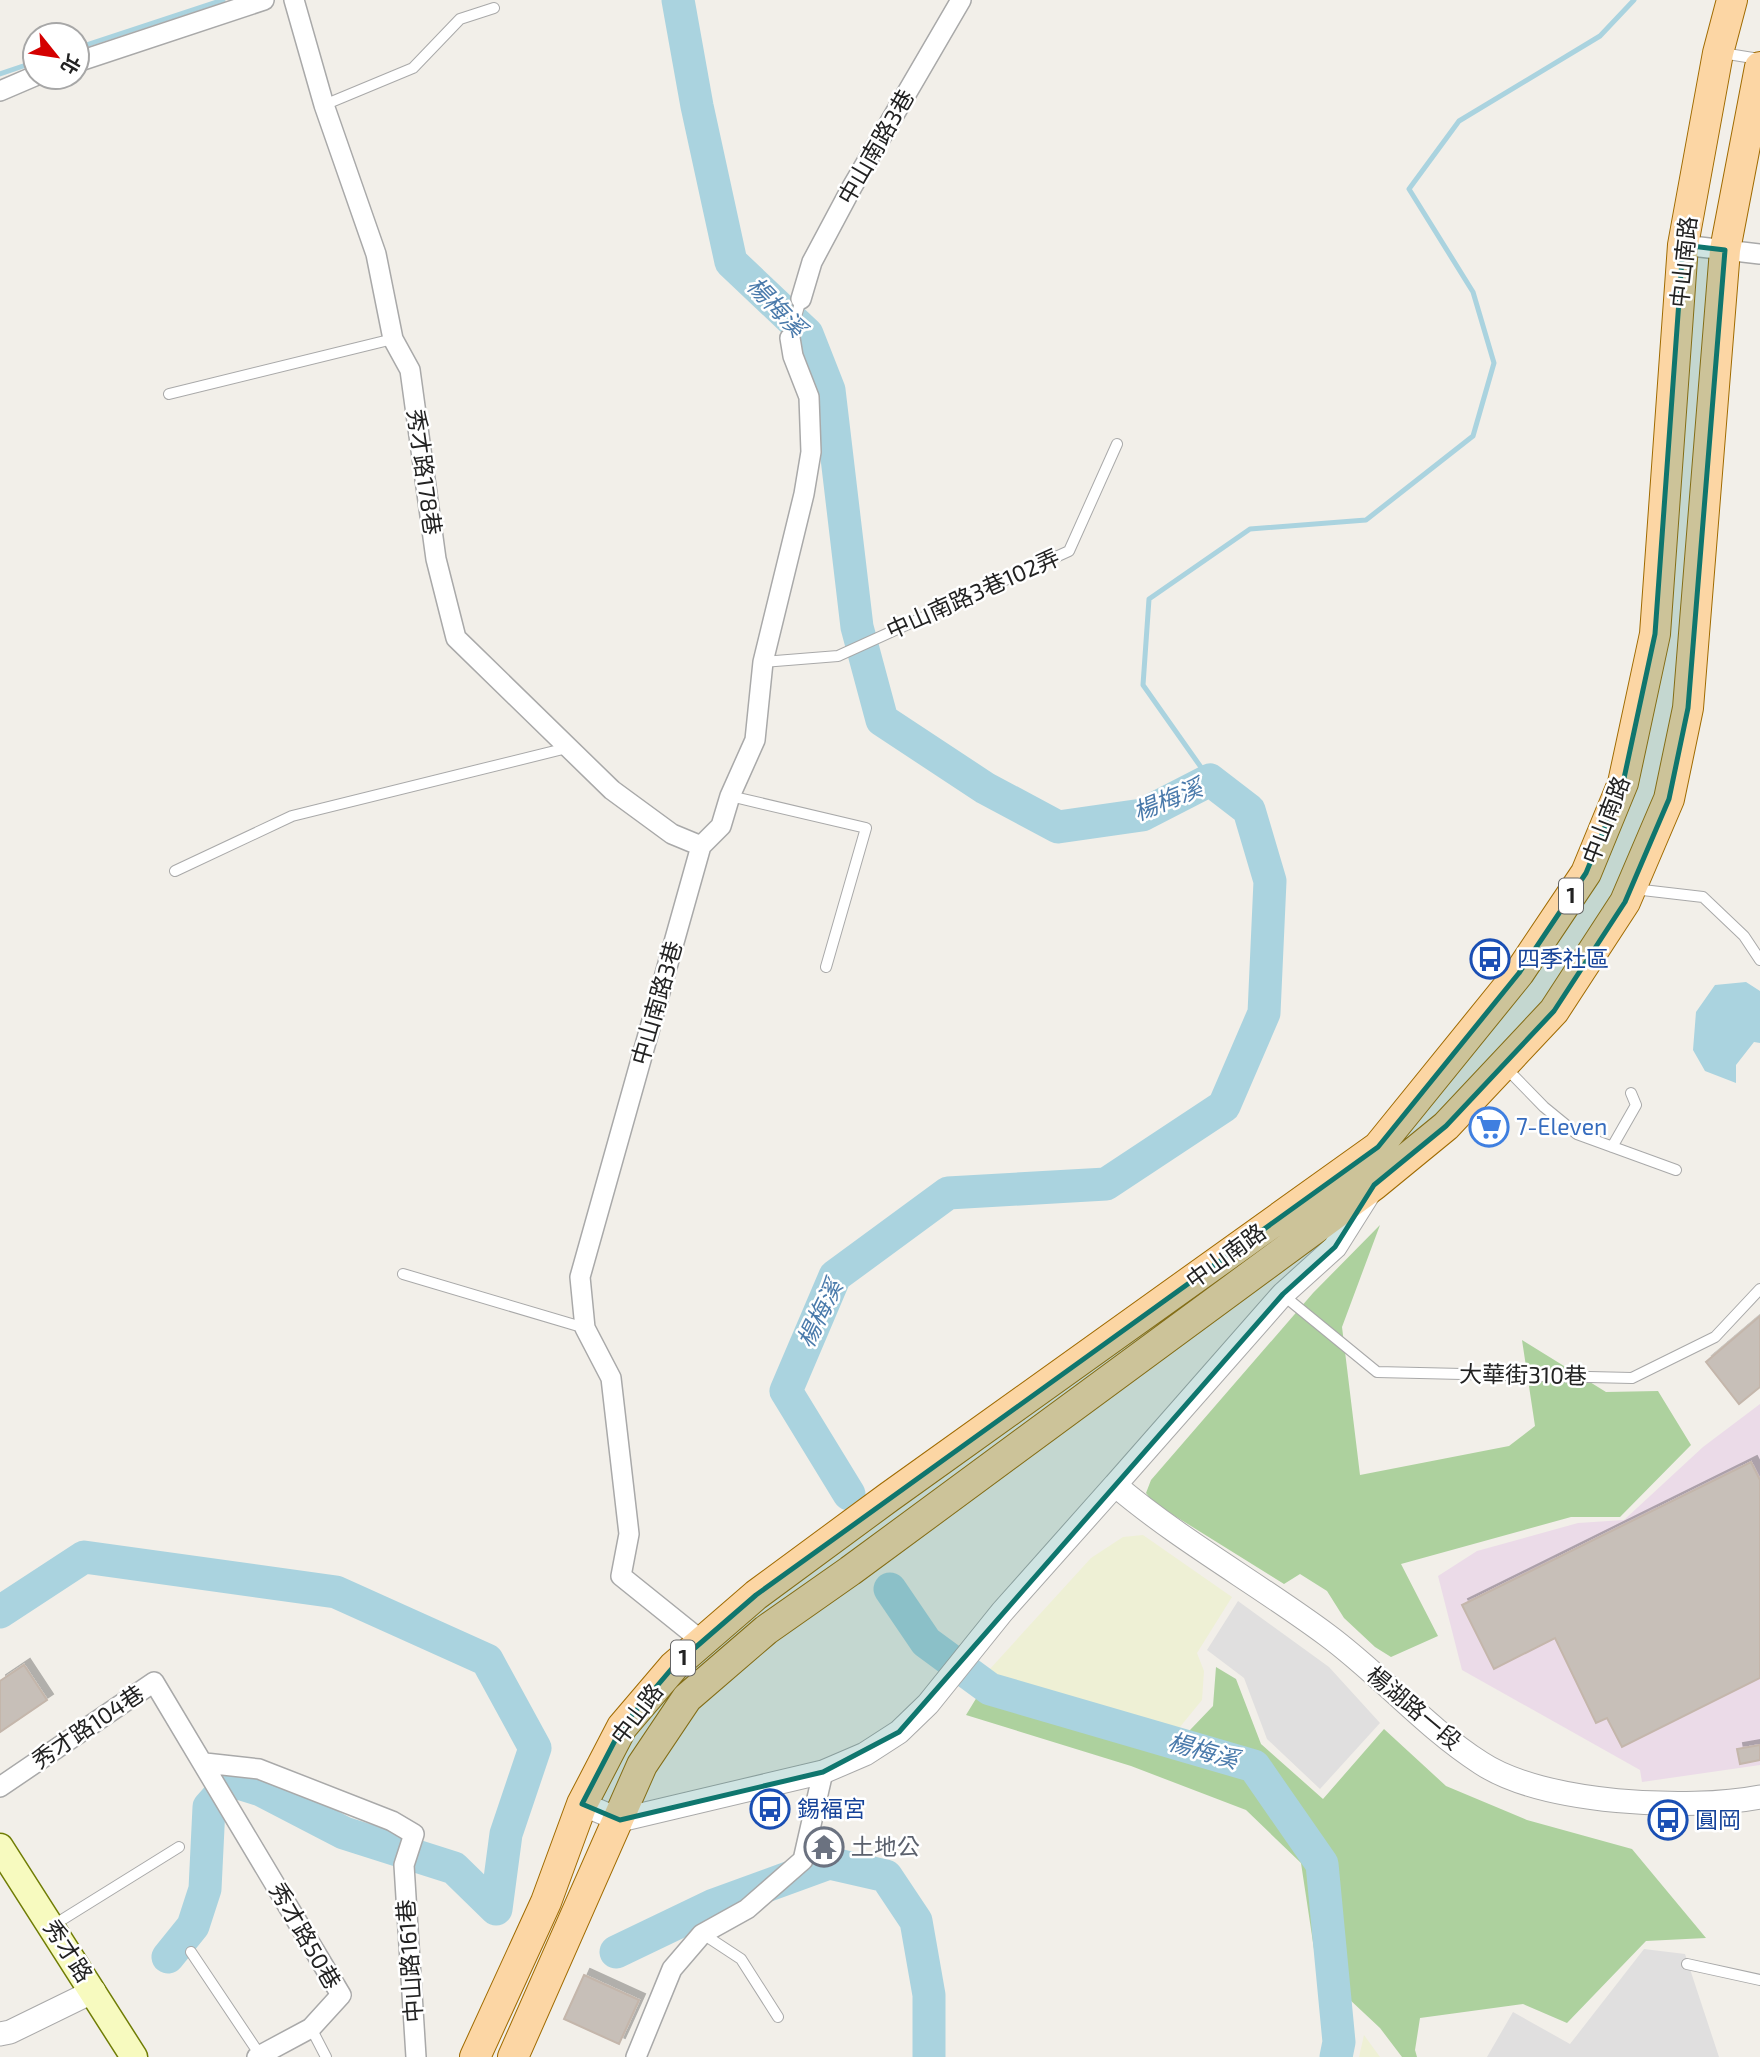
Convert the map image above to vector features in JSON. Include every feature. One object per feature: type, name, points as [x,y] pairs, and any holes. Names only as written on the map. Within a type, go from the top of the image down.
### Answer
[{"type":"main road","name":"中山南路","points":[[824,1548],[890,1497],[1378,1147],[1519,973],[1586,873],[1623,783],[1655,634],[1683,245],[1718,53],[1732,0]]},
{"type":"main road","name":"中山南路","points":[[850,1571],[1374,1185],[1446,1126],[1554,1011],[1625,902],[1669,799],[1688,708],[1725,250],[1760,67]]},
{"type":"main road","name":"中山路","points":[[475,2057],[546,1902],[582,1804],[622,1727],[674,1666],[756,1595],[824,1548]]},
{"type":"main road","name":"中山路","points":[[513,2057],[550,1969],[620,1820],[642,1765],[687,1699],[766,1630],[850,1571]]},
{"type":"main road","name":"秀才路","points":[[0,1847],[134,2057]]},
{"type":"street","points":[[91,57],[264,0]]},
{"type":"street","name":"秀才路178巷","points":[[295,0],[324,105],[376,254],[393,339],[410,370],[436,559],[456,638],[612,789],[671,834],[701,846]]},
{"type":"street","name":"中山南路3巷","points":[[801,299],[813,262],[852,187],[961,0]]},
{"type":"street","points":[[0,91],[21,82]]},
{"type":"street","points":[[1683,245],[1760,254]]},
{"type":"street","name":"中山南路3巷","points":[[703,1642],[621,1576],[629,1534],[611,1378],[585,1328],[580,1277],[701,846],[721,826],[730,796],[755,740],[763,662],[804,494],[811,452],[808,397],[793,356],[790,338]]},
{"type":"street","points":[[582,1804],[620,1820],[823,1772],[865,1754],[899,1732],[928,1704],[1002,1612],[1283,1294],[1335,1247],[1374,1185],[1378,1147]]},
{"type":"street","name":"楊湖路一段","points":[[1115,1485],[1145,1511],[1329,1636],[1482,1764],[1561,1793],[1632,1802],[1725,1804],[1760,1797]]},
{"type":"street","name":"秀才路104巷","points":[[0,1787],[154,1682],[209,1770]]},
{"type":"street","name":"中山路161巷","points":[[209,1770],[259,1769],[392,1821],[414,1834],[404,1865],[416,2057]]},
{"type":"street","name":"秀才路50巷","points":[[209,1770],[341,1995],[311,2028],[258,2056]]},
{"type":"street","points":[[636,2057],[672,1969],[702,1934],[747,1909],[803,1860],[823,1772]]},
{"type":"street","points":[[0,2034],[10,2032],[94,1991]]},
{"type":"lane","points":[[324,105],[413,68],[460,19],[494,8]]},
{"type":"lane","points":[[1718,53],[1760,59]]},
{"type":"lane","points":[[790,338],[801,299]]},
{"type":"lane","points":[[169,394],[393,339]]},
{"type":"lane","name":"中山南路3巷102弄","points":[[763,662],[838,656],[1069,551],[1117,444]]},
{"type":"lane","points":[[175,871],[292,816],[571,747]]},
{"type":"lane","points":[[730,796],[866,828],[826,967]]},
{"type":"lane","points":[[1630,889],[1703,897],[1744,936],[1760,960]]},
{"type":"lane","points":[[1503,1065],[1544,1107],[1577,1134],[1676,1170]]},
{"type":"lane","points":[[1612,1147],[1636,1105],[1631,1093]]},
{"type":"lane","points":[[403,1274],[585,1328]]},
{"type":"lane","name":"大華街310巷","points":[[1283,1294],[1377,1372],[1632,1378],[1715,1337],[1760,1289]]},
{"type":"lane","points":[[52,1926],[179,1847]]},
{"type":"lane","points":[[702,1934],[741,1959],[778,2017]]},
{"type":"lane","points":[[191,1952],[258,2056]]},
{"type":"lane","points":[[1687,1964],[1760,1980]]},
{"type":"lane","points":[[311,2028],[326,2057]]},
{"type":"highlighted area","points":[[1683,245],[1725,250],[1688,708],[1669,799],[1625,902],[1554,1011],[1446,1126],[1374,1185],[1335,1247],[1283,1294],[899,1732],[823,1772],[620,1820],[582,1804],[622,1727],[674,1666],[756,1595],[1378,1147],[1519,973],[1586,873],[1623,783],[1655,634]]},
{"type":"shaded area","points":[[1760,1404],[1760,1765],[1642,1782],[1640,1770],[1462,1670],[1438,1576],[1477,1551],[1578,1523],[1624,1520],[1703,1447]]},
{"type":"shaded area","points":[[1238,1601],[1329,1667],[1380,1723],[1320,1789],[1267,1739],[1244,1678],[1207,1650]]},
{"type":"shaded area","points":[[1644,1949],[1685,1954],[1719,2057],[1487,2057],[1513,2012],[1570,2044]]},
{"type":"green space","points":[[1380,1225],[1342,1327],[1360,1475],[1509,1446],[1535,1426],[1522,1340],[1606,1392],[1658,1391],[1691,1445],[1620,1517],[1571,1517],[1401,1564],[1438,1636],[1391,1657],[1375,1647],[1344,1618],[1327,1591],[1300,1574],[1284,1584],[1154,1503],[1146,1493],[1151,1480],[1313,1293]]},
{"type":"green space","points":[[1143,1535],[1232,1597],[1197,1653],[1204,1671],[1202,1700],[1175,1733],[1004,1680],[989,1670],[1091,1558],[1123,1537]]},
{"type":"green space","points":[[1216,1667],[1236,1679],[1261,1744],[1323,1799],[1384,1729],[1446,1786],[1527,1820],[1632,1849],[1706,1938],[1646,1941],[1567,2023],[1523,2004],[1420,2018],[1415,2050],[1417,2057],[1402,2057],[1380,2028],[1317,1969],[1301,1863],[1246,1810],[1131,1766],[966,1715],[977,1697],[1168,1753],[1213,1706]]},
{"type":"green space","points":[[1364,2035],[1380,2057],[1359,2057]]},
{"type":"water","points":[[1746,982],[1760,991],[1760,1043],[1754,1042],[1736,1065],[1736,1083],[1705,1071],[1693,1050],[1696,1012],[1715,985]]},
{"type":"water","points":[[1334,1992],[1353,2026],[1348,2057],[1322,2057]]},
{"type":"building","points":[[1760,1316],[1760,1387],[1739,1404],[1706,1362]]},
{"type":"building","points":[[1751,1462],[1760,1480],[1760,1678],[1622,1747],[1607,1718],[1596,1723],[1555,1638],[1494,1669],[1462,1605]]},
{"type":"building","points":[[24,1665],[47,1700],[0,1732],[0,1681]]},
{"type":"building","points":[[1760,1745],[1760,1760],[1740,1764],[1737,1749]]},
{"type":"building","points":[[584,1975],[639,2000],[619,2044],[564,2019]]},
{"type":"waterway","points":[[91,43],[223,0]]},
{"type":"waterway","name":"楊梅溪","points":[[678,0],[697,106],[731,262],[807,334],[829,390],[857,627],[882,720],[985,788],[1058,827],[1142,815],[1210,780],[1249,810],[1270,881],[1264,1013],[1224,1106],[1106,1184],[948,1193],[835,1276],[786,1391],[849,1494]]},
{"type":"waterway","points":[[1210,780],[1143,685],[1149,599],[1250,529],[1366,520],[1473,436],[1494,363],[1473,292],[1409,189],[1459,121],[1600,36],[1634,0]]},
{"type":"waterway","points":[[0,74],[21,67]]},
{"type":"waterway","points":[[0,1612],[84,1557],[336,1592],[487,1660],[535,1748],[506,1834],[496,1909]]},
{"type":"waterway","name":"楊梅溪","points":[[890,1589],[926,1642],[990,1689],[1254,1766],[1322,1864],[1339,2042],[1336,2057]]},
{"type":"waterway","points":[[168,1957],[193,1926],[205,1889],[209,1807],[232,1781],[261,1790],[344,1833],[454,1868],[496,1909]]},
{"type":"waterway","points":[[616,1952],[714,1905],[829,1863],[886,1876],[916,1921],[929,1995],[929,2057]]},
{"type":"place","name":"四季社區","points":[[1490,959]]},
{"type":"place","name":"7-Eleven","points":[[1489,1127]]},
{"type":"place","name":"錫褔宮","points":[[770,1809]]},
{"type":"place","name":"圓岡","points":[[1668,1820]]},
{"type":"place","name":"土地公","points":[[824,1847]]}]
